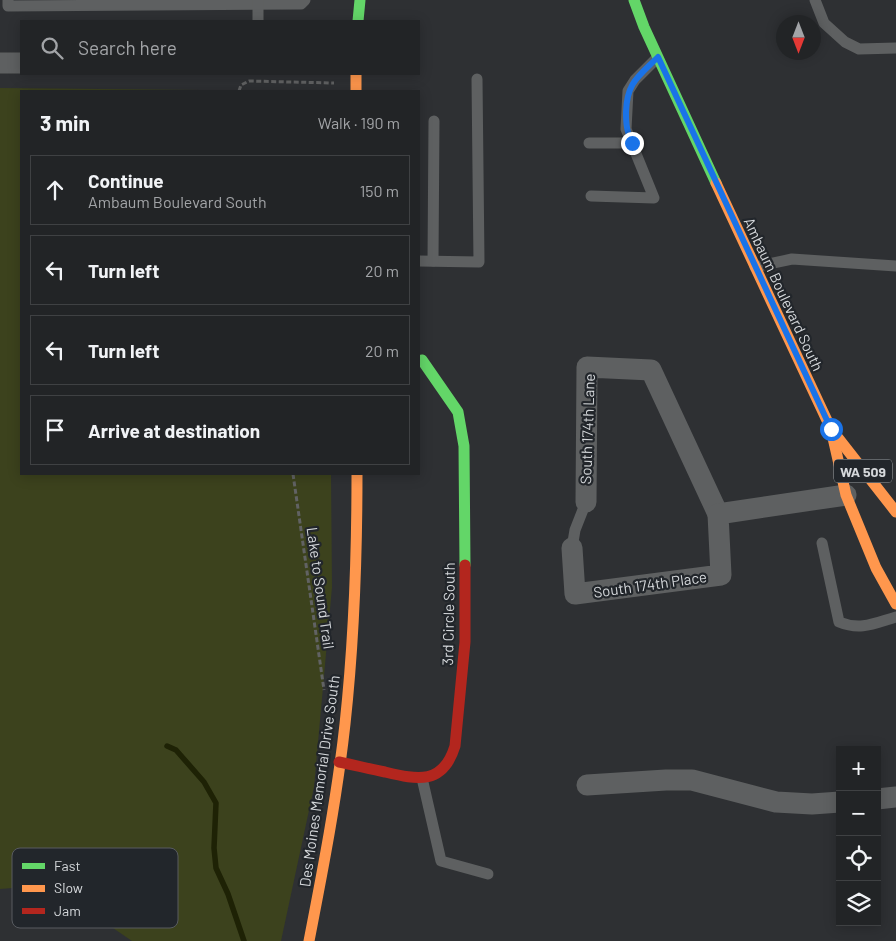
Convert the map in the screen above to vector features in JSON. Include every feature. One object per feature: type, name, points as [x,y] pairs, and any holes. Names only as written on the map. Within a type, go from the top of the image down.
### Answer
[{"type":"main road","points":[[358,20],[360,0]]},
{"type":"main road","name":"Ambaum Boulevard South","points":[[634,0],[658,57],[831,429],[846,495],[876,568],[896,604]]},
{"type":"main road","points":[[356,75],[356,90]]},
{"type":"main road","name":"3rd Circle South","points":[[422,360],[458,412],[462,429],[464,446],[465,642],[456,746],[451,758],[442,769],[431,776],[422,778]]},
{"type":"main road","name":"WA 509","points":[[831,429],[896,512]]},
{"type":"main road","name":"Des Moines Memorial Drive South","points":[[309,941],[324,868],[345,724],[352,631],[357,522],[357,475]]},
{"type":"main road","points":[[340,762],[414,779],[422,778]]},
{"type":"street","points":[[0,63],[20,63]]},
{"type":"street","name":"South 174th Lane","points":[[586,502],[587,367],[651,370],[718,514]]},
{"type":"street","points":[[718,514],[846,495]]},
{"type":"street","name":"South 174th Place","points":[[574,539],[575,594],[721,575],[718,514]]},
{"type":"street","points":[[587,785],[692,780],[776,802],[812,804],[836,802]]},
{"type":"street","points":[[881,799],[896,797]]},
{"type":"lane","points":[[8,0],[8,6],[133,2],[301,4],[305,0]]},
{"type":"lane","points":[[815,0],[824,23],[845,42],[859,49],[896,48]]},
{"type":"lane","points":[[258,2],[258,20]]},
{"type":"lane","points":[[591,196],[654,198],[626,129],[628,91],[635,80],[658,57]]},
{"type":"lane","points":[[420,261],[479,262],[477,79]]},
{"type":"lane","points":[[433,261],[434,121]]},
{"type":"lane","points":[[589,143],[632,143]]},
{"type":"lane","points":[[755,267],[792,259],[896,266]]},
{"type":"lane","name":"South 174th Lane","points":[[574,539],[586,502]]},
{"type":"lane","points":[[822,542],[839,622],[849,626],[861,627],[896,617]]},
{"type":"lane","points":[[422,778],[441,861],[488,874]]},
{"type":"path","points":[[239,90],[241,85],[249,81],[334,83]]},
{"type":"path","name":"Lake to Sound Trail","points":[[293,475],[325,694]]},
{"type":"green space","points":[[0,88],[200,90],[20,90],[20,475],[331,475],[332,587],[314,787],[281,941],[132,941],[113,928],[178,928],[178,848],[12,848],[12,888],[0,889]]},
{"type":"waterway","points":[[167,746],[176,750],[204,782],[216,803],[214,848],[216,868],[228,894],[244,941]]},
{"type":"traffic: fast","points":[[358,20],[360,0]]},
{"type":"traffic: fast","points":[[634,0],[644,27],[716,183]]},
{"type":"traffic: fast","points":[[422,360],[458,412],[464,446],[465,565]]},
{"type":"traffic: slow","points":[[356,75],[356,90]]},
{"type":"traffic: slow","points":[[716,183],[831,429],[896,512]]},
{"type":"traffic: slow","points":[[831,429],[846,495],[876,568],[896,604]]},
{"type":"traffic: slow","points":[[309,941],[334,806],[345,724],[351,662],[357,475]]},
{"type":"traffic: jam","points":[[339,762],[418,778],[428,777],[436,773],[444,768],[450,759],[455,746],[465,642],[465,565]]},
{"type":"route","points":[[632,143],[626,129],[628,91],[635,80],[658,57],[831,429]]}]
